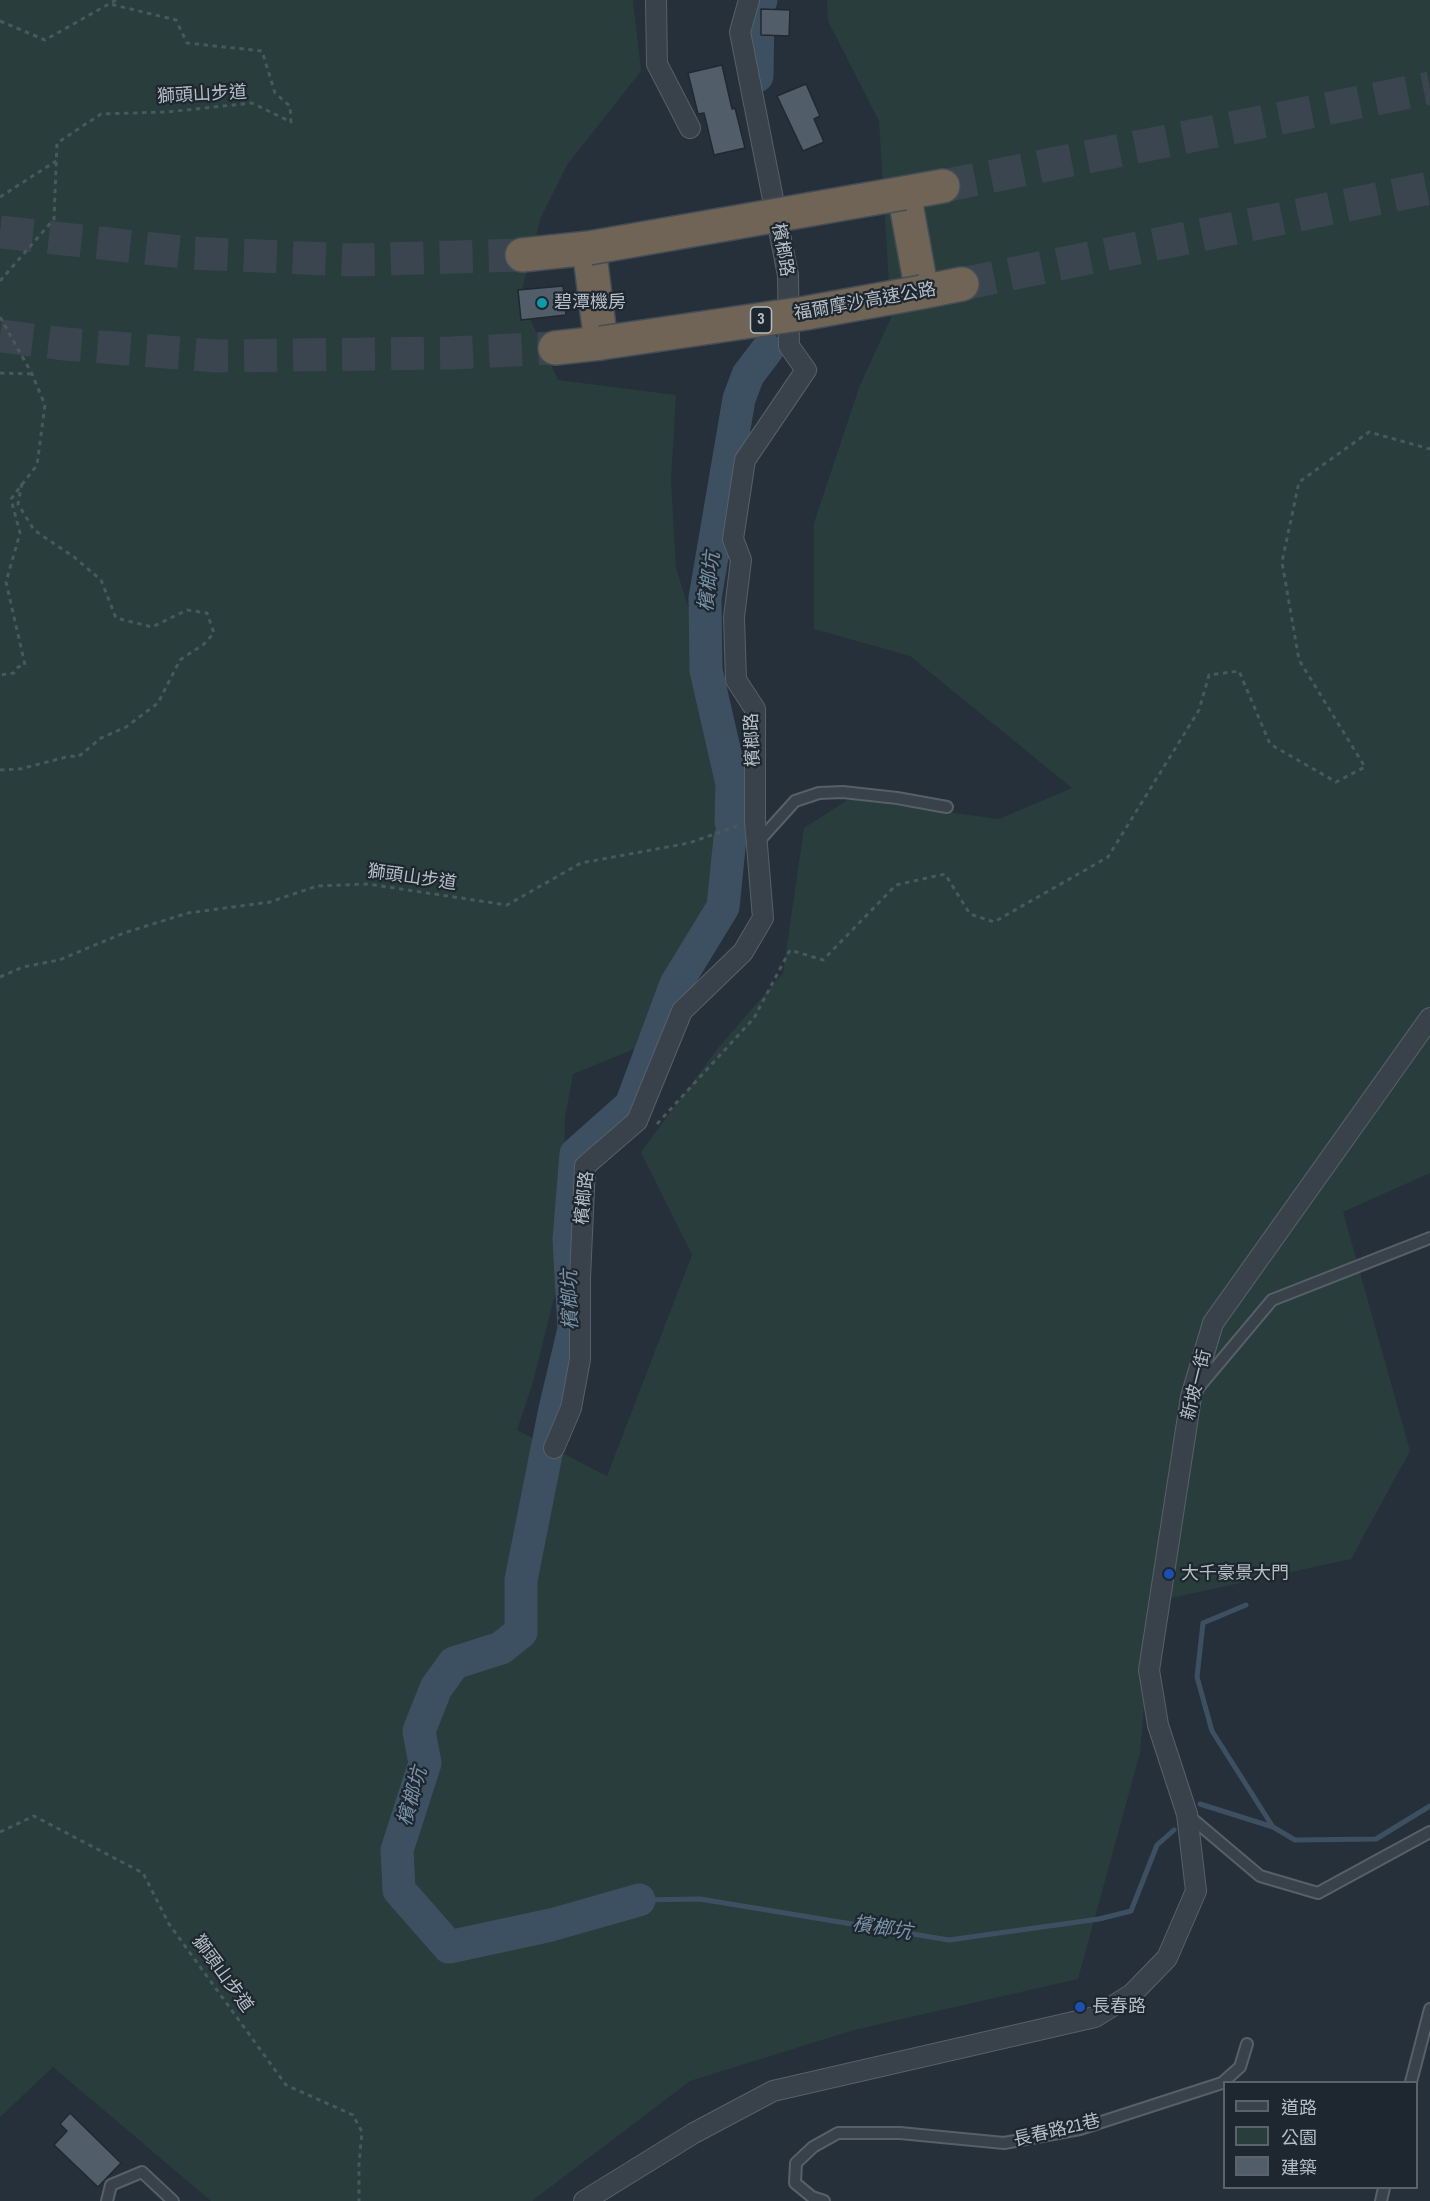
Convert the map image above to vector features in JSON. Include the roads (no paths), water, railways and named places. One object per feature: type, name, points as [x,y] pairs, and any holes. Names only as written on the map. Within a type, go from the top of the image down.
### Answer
[{"type":"highway","points":[[522,255],[589,248],[943,186]]},
{"type":"highway","points":[[904,193],[922,292]]},
{"type":"highway","points":[[589,248],[600,343]]},
{"type":"highway","name":"福爾摩沙高速公路","points":[[555,348],[806,313],[962,284]]},
{"type":"street","points":[[656,0],[657,64],[690,128]]},
{"type":"street","name":"檳榔路","points":[[554,1448],[571,1408],[580,1359],[580,1278],[585,1166],[638,1121],[682,1011],[743,952],[763,918],[755,821],[755,709],[736,680],[734,617],[741,560],[733,538],[745,460],[806,370],[789,346],[788,275],[740,32],[749,0]]},
{"type":"street","name":"新坡一街","points":[[1186,1814],[1158,1725],[1149,1670],[1191,1397],[1213,1323],[1430,1018]]},
{"type":"street","points":[[584,2201],[694,2133],[773,2091],[1095,2017],[1132,1994],[1167,1958],[1196,1891],[1186,1814]]},
{"type":"lane","points":[[758,842],[795,801],[819,793],[886,796],[947,807]]},
{"type":"lane","points":[[1191,1397],[1272,1300],[1430,1238]]},
{"type":"lane","points":[[1186,1814],[1260,1876],[1318,1893],[1430,1832]]},
{"type":"lane","points":[[1411,2081],[1430,2009]]},
{"type":"lane","name":"長春路21巷","points":[[1223,2081],[1240,2067],[1247,2043]]},
{"type":"lane","name":"長春路21巷","points":[[824,2201],[812,2197],[795,2183],[796,2163],[813,2147],[838,2133],[900,2133],[1004,2144],[1080,2129],[1223,2081]]},
{"type":"lane","points":[[107,2201],[111,2185],[142,2172],[173,2201]]},
{"type":"waterway","name":"檳榔坑","points":[[757,76],[758,7],[761,0]]},
{"type":"waterway","name":"檳榔坑","points":[[731,822],[732,784],[706,670],[705,598],[739,399],[748,375],[767,350]]},
{"type":"waterway","name":"檳榔坑","points":[[639,1900],[551,1925],[449,1947],[399,1890],[397,1850],[425,1763],[419,1731],[436,1688],[454,1663],[501,1648],[521,1632],[521,1580],[555,1409],[574,1329],[569,1239],[576,1154],[631,1105],[676,984],[723,907],[730,838]]},
{"type":"waterway","points":[[1246,1605],[1203,1623],[1197,1677],[1212,1731],[1273,1827]]},
{"type":"waterway","name":"檳榔坑","points":[[1200,1804],[1273,1827],[1295,1840],[1376,1839],[1430,1806]]},
{"type":"waterway","name":"檳榔坑","points":[[639,1900],[700,1899],[949,1940],[1099,1919],[1131,1911],[1157,1845],[1174,1830]]},
{"type":"tunnel","points":[[943,186],[1430,88]]},
{"type":"tunnel","points":[[962,284],[1430,188]]},
{"type":"tunnel","points":[[0,232],[191,253],[351,260],[522,255]]},
{"type":"tunnel","points":[[0,336],[65,344],[216,356],[451,353],[555,348]]},
{"type":"place","name":"碧潭機房","points":[[542,303]]},
{"type":"place","name":"大千豪景大門","points":[[1169,1574]]},
{"type":"place","name":"長春路","points":[[1080,2007]]}]
